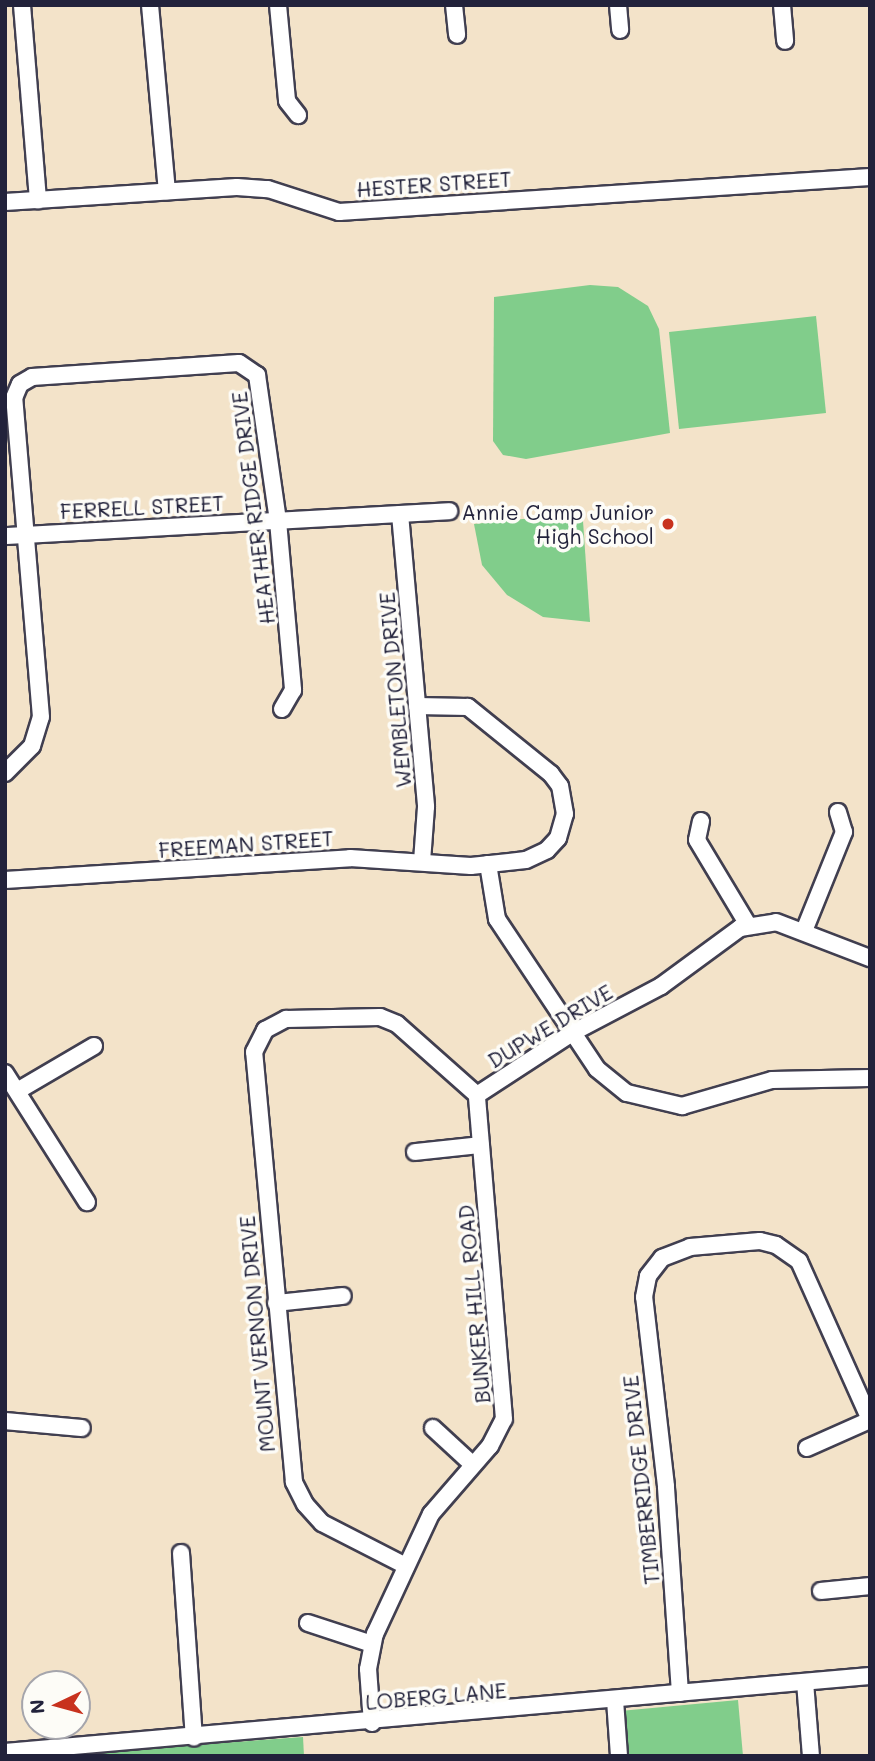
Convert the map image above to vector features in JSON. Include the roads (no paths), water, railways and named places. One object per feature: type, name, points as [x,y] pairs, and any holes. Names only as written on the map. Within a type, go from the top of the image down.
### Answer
[{"type":"street","points":[[22,5],[38,200]]},
{"type":"street","points":[[150,5],[167,191]]},
{"type":"street","points":[[278,5],[287,101],[298,115]]},
{"type":"street","points":[[454,5],[457,35]]},
{"type":"street","points":[[618,5],[620,30]]},
{"type":"street","points":[[782,5],[785,41]]},
{"type":"street","name":"HESTER STREET","points":[[5,202],[167,191],[268,189],[339,212],[870,177]]},
{"type":"street","name":"HEATHER RIDGE DRIVE","points":[[25,535],[14,398],[20,384],[32,377],[242,364],[257,375],[261,385],[278,521],[293,690],[282,709]]},
{"type":"street","name":"FERRELL STREET","points":[[5,536],[449,511]]},
{"type":"street","name":"WEMBLETON DRIVE","points":[[400,514],[426,807],[422,862]]},
{"type":"street","points":[[5,773],[32,746],[41,717],[25,535]]},
{"type":"street","name":"FREEMAN STREET","points":[[5,880],[350,858],[488,864],[539,855],[558,838],[565,814],[560,786],[475,711],[449,704],[417,706]]},
{"type":"street","points":[[804,931],[844,832],[838,812]]},
{"type":"street","points":[[701,821],[697,840],[748,925]]},
{"type":"street","points":[[488,864],[497,919],[572,1033],[614,1085],[667,1105],[705,1103],[772,1080],[870,1078]]},
{"type":"street","name":"DUPWE DRIVE","points":[[259,1038],[271,1025],[286,1019],[380,1017],[397,1024],[477,1095],[572,1033],[652,992],[731,932],[748,925],[776,922],[870,958]]},
{"type":"street","name":"MOUNT VERNON DRIVE","points":[[259,1038],[254,1060],[290,1466],[302,1499],[335,1532],[406,1566]]},
{"type":"street","points":[[19,1090],[94,1046]]},
{"type":"street","points":[[5,1073],[19,1090],[87,1202]]},
{"type":"street","name":"BUNKER HILL ROAD","points":[[372,1723],[368,1669],[372,1644],[439,1500],[498,1436],[506,1407],[477,1095]]},
{"type":"street","points":[[415,1152],[481,1145]]},
{"type":"street","name":"TIMBERRIDGE DRIVE","points":[[680,1693],[666,1486],[644,1297],[655,1266],[675,1250],[725,1244],[760,1241],[791,1254],[806,1270],[870,1420]]},
{"type":"street","points":[[275,1303],[343,1296]]},
{"type":"street","points":[[807,1448],[870,1420]]},
{"type":"street","points":[[5,1421],[82,1428]]},
{"type":"street","points":[[433,1428],[472,1464]]},
{"type":"street","points":[[181,1553],[194,1738]]},
{"type":"street","points":[[821,1591],[870,1586]]},
{"type":"street","points":[[308,1623],[372,1644]]},
{"type":"street","name":"LOBERG LANE","points":[[5,1752],[372,1723],[870,1676]]},
{"type":"street","points":[[805,1682],[811,1756]]},
{"type":"street","points":[[615,1700],[620,1756]]},
{"type":"place","name":"Annie Camp Junior High School","points":[[668,524]]}]
